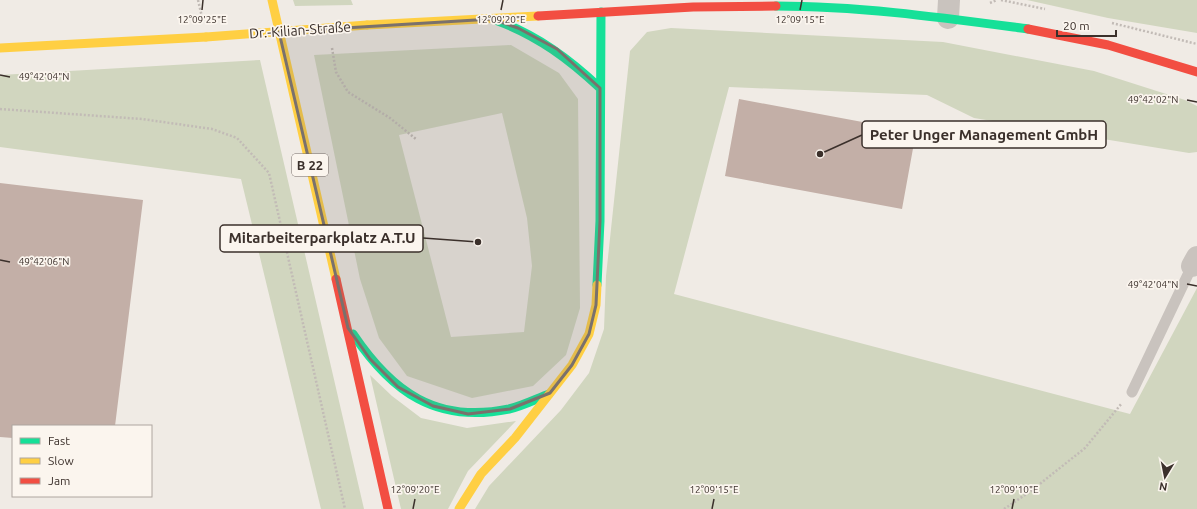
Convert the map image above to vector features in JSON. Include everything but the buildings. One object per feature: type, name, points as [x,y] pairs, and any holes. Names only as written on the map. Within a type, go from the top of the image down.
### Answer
[{"type":"main road","name":"B 22","points":[[272,0],[348,328],[388,509]]},
{"type":"main road","name":"Dr.-Kilian-Straße","points":[[0,48],[206,37],[367,25],[693,7],[808,6],[949,9],[1039,31],[1108,45],[1197,72]]},
{"type":"main road","points":[[459,509],[481,474],[515,438],[572,365],[589,334],[596,305],[600,221],[600,12]]},
{"type":"main road","points":[[492,18],[518,28],[557,49],[600,88]]},
{"type":"main road","points":[[0,38],[26,47]]},
{"type":"main road","points":[[348,328],[370,358],[398,387],[433,406],[468,414],[510,410],[550,394]]},
{"type":"lane","points":[[1132,392],[1195,262]]},
{"type":"path","points":[[198,0],[203,19]]},
{"type":"path","points":[[331,41],[336,72],[348,92],[390,118],[416,139]]},
{"type":"path","points":[[0,109],[142,119],[212,129],[237,138],[269,173],[345,509]]},
{"type":"path","points":[[1004,509],[1031,491],[1085,448],[1132,392]]},
{"type":"highlighted area","points":[[492,19],[518,28],[557,49],[600,88],[600,221],[596,305],[589,334],[572,365],[550,393],[510,409],[468,414],[433,406],[398,387],[370,359],[348,328],[279,32]]},
{"type":"green space","points":[[293,0],[351,0],[353,5],[295,6]]},
{"type":"green space","points":[[1027,0],[1197,0],[1197,33],[1108,18]]},
{"type":"green space","points":[[671,28],[943,42],[1094,71],[1185,100],[1197,106],[1197,152],[1189,153],[974,118],[927,95],[729,87],[674,294],[1130,414],[1197,288],[1197,509],[475,509],[489,486],[561,410],[589,373],[604,329],[606,276],[630,51],[647,32]]},
{"type":"green space","points":[[511,45],[559,73],[578,99],[580,308],[566,355],[533,386],[472,398],[407,376],[379,338],[360,279],[314,55]],"holes":[[[502,113],[527,218],[532,266],[524,332],[451,337],[399,135]]]},
{"type":"green space","points":[[260,60],[364,509],[321,509],[241,179],[0,147],[0,75]]},
{"type":"green space","points":[[370,375],[392,396],[421,418],[467,428],[516,421],[468,471],[448,509],[401,509]]},
{"type":"traffic: fast","points":[[776,6],[871,10],[1028,29]]},
{"type":"traffic: fast","points":[[597,285],[600,221],[601,12]]},
{"type":"traffic: fast","points":[[498,21],[540,41],[577,67],[600,88]]},
{"type":"traffic: fast","points":[[353,334],[368,354],[400,387],[418,399],[438,407],[459,412],[483,412],[509,409],[549,394]]},
{"type":"traffic: slow","points":[[272,0],[336,279]]},
{"type":"traffic: slow","points":[[367,25],[538,16]]},
{"type":"traffic: slow","points":[[206,37],[367,25]]},
{"type":"traffic: slow","points":[[0,48],[206,37]]},
{"type":"traffic: slow","points":[[459,509],[481,474],[515,438],[572,365],[589,334],[596,305],[597,285]]},
{"type":"traffic: jam","points":[[538,16],[693,7],[776,6]]},
{"type":"traffic: jam","points":[[1028,29],[1108,45],[1197,72]]},
{"type":"traffic: jam","points":[[336,279],[388,509]]},
{"type":"place","name":"Peter Unger Management GmbH","points":[[820,154]]},
{"type":"place","name":"Mitarbeiterparkplatz A.T.U","points":[[478,242]]}]
